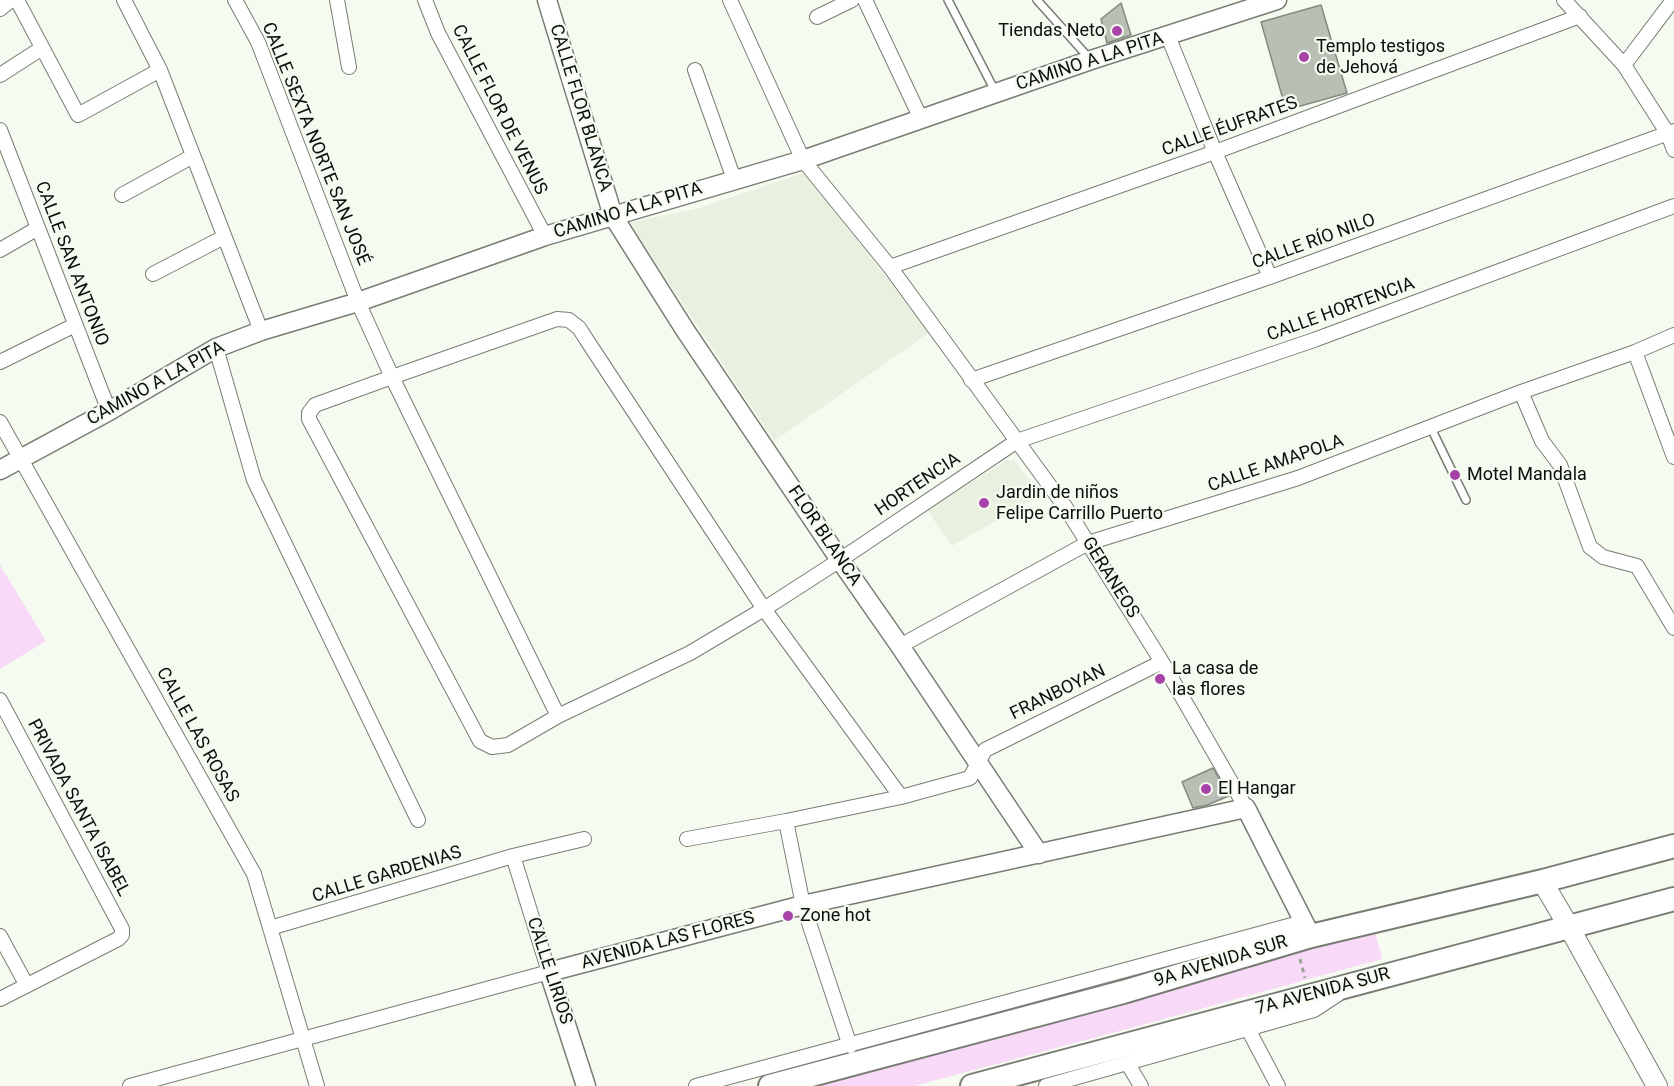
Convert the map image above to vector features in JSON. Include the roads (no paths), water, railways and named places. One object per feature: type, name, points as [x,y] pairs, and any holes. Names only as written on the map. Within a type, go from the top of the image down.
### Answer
[{"type":"main road","name":"9A AVENIDA SUR","points":[[773,1076],[1123,992],[1303,932],[1542,881],[1674,846]]},
{"type":"main road","points":[[1542,881],[1657,1086]]},
{"type":"main road","name":"7A AVENIDA SUR","points":[[972,1086],[1674,899]]},
{"type":"main road","points":[[758,1086],[773,1076]]},
{"type":"street","points":[[0,9],[11,0]]},
{"type":"street","points":[[17,0],[78,115],[160,70]]},
{"type":"street","points":[[124,0],[160,70],[261,331]]},
{"type":"street","name":"CALLE SEXTA NORTE SAN JOSÉ","points":[[235,0],[258,42],[358,302],[392,377],[558,716]]},
{"type":"street","points":[[337,0],[349,67]]},
{"type":"street","name":"CALLE FLOR DE VENUS","points":[[425,0],[438,33],[544,236]]},
{"type":"street","name":"CALLE FLOR BLANCA","points":[[547,0],[614,216]]},
{"type":"street","name":"GERANEOS","points":[[730,0],[802,160],[890,267],[1066,508],[1162,662],[1246,808],[1303,932]]},
{"type":"street","points":[[817,17],[852,0]]},
{"type":"street","points":[[865,0],[921,119]]},
{"type":"street","name":"CAMINO A LA PITA","points":[[0,470],[109,411],[216,348],[261,331],[358,302],[544,236],[802,160],[1091,60],[1276,0]]},
{"type":"street","points":[[1564,0],[1624,65],[1671,132],[1674,150]]},
{"type":"street","points":[[1624,65],[1673,0]]},
{"type":"street","name":"CALLE ÉUFRATES","points":[[890,267],[1215,152],[1580,16]]},
{"type":"street","points":[[1168,36],[1215,152],[1270,277]]},
{"type":"street","points":[[0,75],[42,48]]},
{"type":"street","points":[[695,70],[734,179]]},
{"type":"street","name":"CALLE RÍO NILO","points":[[971,380],[1270,277],[1671,132]]},
{"type":"street","name":"CALLE SAN ANTONIO","points":[[1,136],[109,411]]},
{"type":"street","points":[[122,195],[193,156]]},
{"type":"street","name":"CALLE HORTENCIA","points":[[1017,441],[1314,340],[1674,206]]},
{"type":"street","name":"FLOR BLANCA","points":[[614,216],[685,330],[1039,854]]},
{"type":"street","points":[[0,250],[38,228]]},
{"type":"street","points":[[153,274],[224,237]]},
{"type":"street","points":[[392,377],[557,319],[569,320],[584,337],[764,609],[901,797]]},
{"type":"street","points":[[0,362],[75,324]]},
{"type":"street","name":"CALLE AMAPOLA","points":[[900,646],[1088,543],[1298,478],[1521,392],[1635,352],[1674,335]]},
{"type":"street","points":[[216,348],[254,480],[418,820]]},
{"type":"street","points":[[1635,352],[1674,457]]},
{"type":"street","name":"HORTENCIA","points":[[392,377],[315,405],[309,412],[309,419],[480,741],[492,747],[508,745],[558,716],[690,653],[840,560],[1017,441]]},
{"type":"street","points":[[1521,392],[1542,441],[1560,465],[1590,547],[1603,556],[1637,566],[1674,628]]},
{"type":"street","name":"CALLE LAS ROSAS","points":[[0,422],[254,874],[317,1086]]},
{"type":"street","name":"FRANBOYAN","points":[[687,839],[901,797],[970,778],[985,750],[1162,662]]},
{"type":"street","name":"PRIVADA SANTA ISABEL","points":[[0,700],[122,929],[122,935],[118,939],[26,984]]},
{"type":"street","name":"AVENIDA LAS FLORES","points":[[130,1086],[803,905],[1246,808]]},
{"type":"street","points":[[786,821],[803,905],[850,1046]]},
{"type":"street","name":"CALLE GARDENIAS","points":[[270,928],[513,856],[584,839]]},
{"type":"street","name":"CALLE LIRIOS","points":[[513,856],[586,1086]]},
{"type":"street","points":[[696,1086],[773,1076],[850,1046],[1303,932]]},
{"type":"street","points":[[0,936],[26,984],[0,999]]},
{"type":"street","points":[[1046,1086],[1314,1010],[1356,982]]},
{"type":"street","points":[[1248,1029],[1278,1086]]},
{"type":"street","points":[[1128,1064],[1141,1086]]},
{"type":"lane","points":[[948,0],[996,93]]},
{"type":"lane","points":[[1037,0],[1091,60]]},
{"type":"lane","points":[[1431,428],[1466,500]]},
{"type":"place","name":"Tiendas Neto","points":[[1117,31]]},
{"type":"place","name":"Templo testigos de Jehová","points":[[1304,57]]},
{"type":"place","name":"Motel Mandala","points":[[1455,475]]},
{"type":"place","name":"Jardin de niños Felipe Carrillo Puerto","points":[[984,503]]},
{"type":"place","name":"La casa de las flores","points":[[1160,679]]},
{"type":"place","name":"El Hangar","points":[[1206,789]]},
{"type":"place","name":"Zone hot","points":[[788,916]]}]
